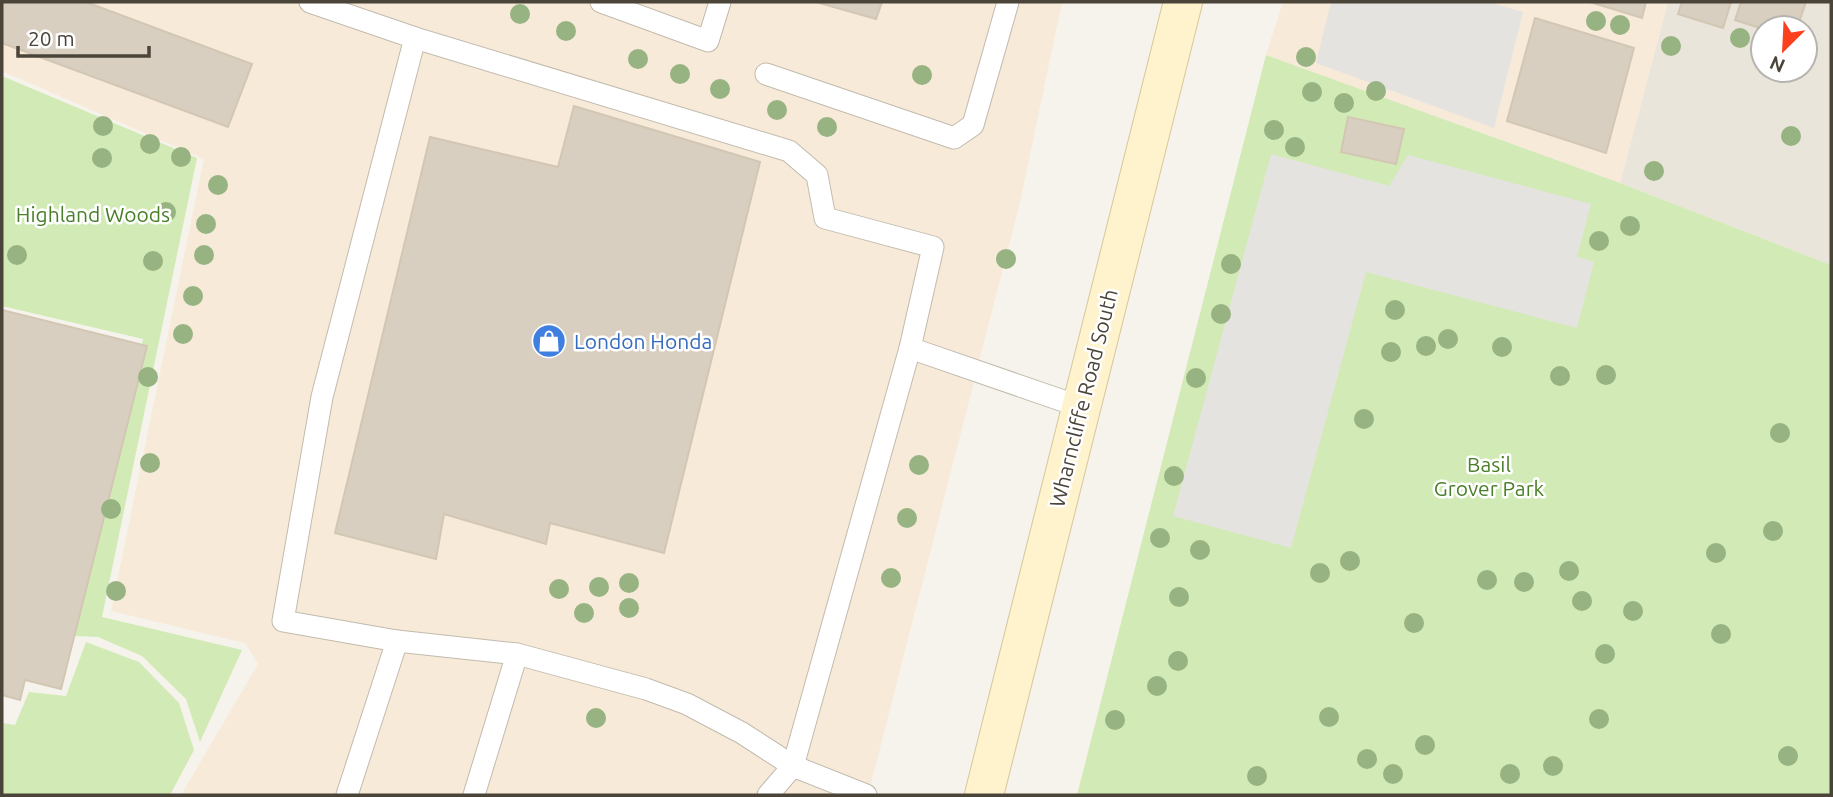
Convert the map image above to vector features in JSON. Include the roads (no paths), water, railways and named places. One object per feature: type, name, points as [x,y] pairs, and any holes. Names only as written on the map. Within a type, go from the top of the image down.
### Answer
[{"type":"main road","name":"Wharncliffe Road South","points":[[984,795],[1183,2]]},
{"type":"lane","points":[[310,2],[415,38],[789,151],[817,175],[825,218],[933,247],[910,348],[793,766],[768,795]]},
{"type":"lane","points":[[601,2],[708,41],[720,2]]},
{"type":"lane","points":[[766,75],[954,138],[973,125],[1008,2]]},
{"type":"lane","points":[[415,38],[322,397],[283,621],[397,642],[517,654],[646,689],[687,704],[742,733],[793,766],[866,795]]},
{"type":"lane","points":[[910,348],[1081,407]]},
{"type":"lane","points":[[346,795],[397,642]]},
{"type":"lane","points":[[474,795],[517,654]]},
{"type":"place","name":"London Honda","points":[[549,341]]},
{"type":"park label","name":"Highland Woods","points":[[93,214]]},
{"type":"park label","name":"Basil Grover Park","points":[[1489,476]]}]
